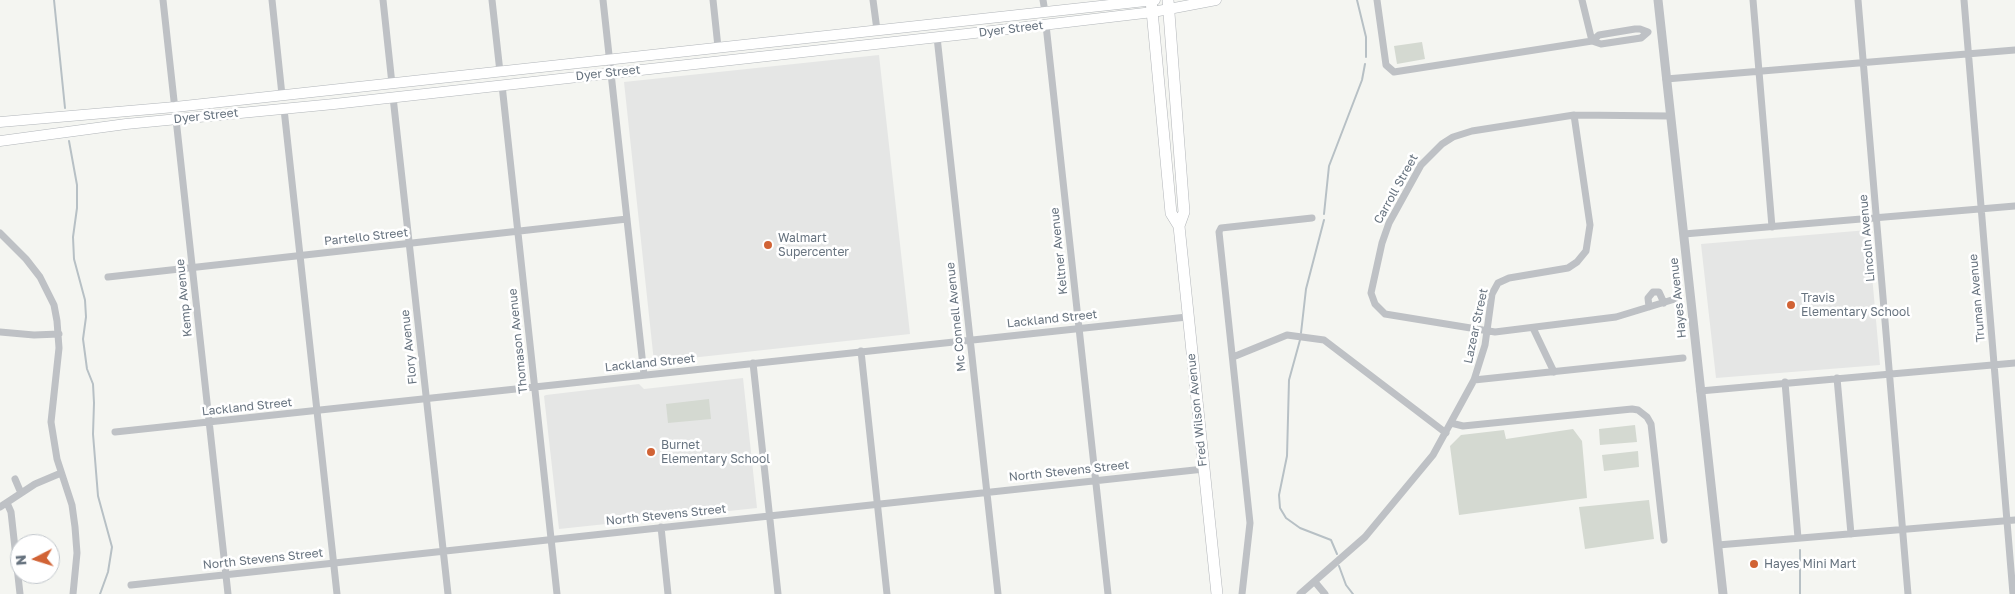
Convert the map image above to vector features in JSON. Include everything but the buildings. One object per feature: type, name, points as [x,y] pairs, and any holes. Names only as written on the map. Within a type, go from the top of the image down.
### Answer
[{"type":"main road","name":"Dyer Street","points":[[0,141],[176,119],[334,104],[1046,25],[1152,4],[1155,0]]},
{"type":"main road","name":"Dyer Street","points":[[0,122],[175,107],[1044,12],[1152,4],[1169,5],[1216,0]]},
{"type":"main road","name":"Fred Wilson Avenue","points":[[1152,4],[1171,213],[1179,226]]},
{"type":"main road","name":"Fred Wilson Avenue","points":[[1169,5],[1184,212],[1179,226],[1217,594]]},
{"type":"main road","points":[[1017,28],[1030,21],[1041,20],[1044,18],[1044,12]]},
{"type":"main road","points":[[938,37],[940,30],[957,27],[969,20]]},
{"type":"main road","points":[[843,47],[848,42],[875,36],[877,30]]},
{"type":"main road","points":[[720,61],[724,54],[753,49],[763,42]]},
{"type":"main road","points":[[393,97],[401,90],[430,85],[437,79]]},
{"type":"main road","points":[[334,104],[339,99],[385,92],[392,84]]},
{"type":"street","name":"Kemp Avenue","points":[[163,0],[228,594]]},
{"type":"street","points":[[272,0],[282,95]]},
{"type":"street","points":[[383,0],[392,84]]},
{"type":"street","points":[[492,0],[500,72]]},
{"type":"street","points":[[603,0],[644,375]]},
{"type":"street","points":[[713,0],[718,47]]},
{"type":"street","points":[[873,0],[877,30]]},
{"type":"street","points":[[1043,0],[1044,12]]},
{"type":"street","points":[[1377,0],[1386,65],[1391,71],[1592,41],[1599,35],[1640,29],[1648,32],[1661,30]]},
{"type":"street","points":[[1582,0],[1592,41]]},
{"type":"street","name":"Hayes Avenue","points":[[1658,0],[1722,594]]},
{"type":"street","points":[[1753,0],[1772,226]]},
{"type":"street","name":"Lincoln Avenue","points":[[1858,0],[1908,594]]},
{"type":"street","name":"Truman Avenue","points":[[1964,0],[2013,594]]},
{"type":"street","name":"Keltner Avenue","points":[[1046,25],[1108,594]]},
{"type":"street","name":"Mc Connell Avenue","points":[[938,37],[998,594]]},
{"type":"street","points":[[1666,79],[2015,50]]},
{"type":"street","name":"Thomason Avenue","points":[[502,85],[557,594]]},
{"type":"street","name":"Flory Avenue","points":[[393,97],[448,594]]},
{"type":"street","points":[[284,109],[337,594]]},
{"type":"street","name":"Carroll Street","points":[[1488,332],[1392,316],[1380,310],[1373,300],[1371,289],[1386,230],[1421,165],[1442,144],[1466,133],[1574,115],[1670,116]]},
{"type":"street","name":"Lazear Street","points":[[1300,594],[1369,533],[1433,455],[1474,380],[1488,332],[1492,294],[1498,283],[1509,278],[1568,268],[1577,262],[1586,251],[1590,224],[1574,115]]},
{"type":"street","points":[[1684,234],[2015,206]]},
{"type":"street","points":[[1242,594],[1251,531],[1220,230],[1312,218]]},
{"type":"street","name":"Partello Street","points":[[108,277],[626,219]]},
{"type":"street","points":[[0,233],[26,259],[40,277],[54,304],[59,334],[51,422],[53,441],[72,505],[75,527],[77,553],[72,594]]},
{"type":"street","points":[[1650,308],[1648,298],[1652,292],[1659,292],[1664,303]]},
{"type":"street","points":[[1488,332],[1616,317],[1675,299]]},
{"type":"street","name":"Lackland Street","points":[[115,432],[1187,316]]},
{"type":"street","points":[[1533,328],[1554,372]]},
{"type":"street","points":[[0,332],[34,335],[59,334]]},
{"type":"street","points":[[1233,357],[1287,336],[1324,340],[1446,433]]},
{"type":"street","points":[[861,351],[887,594]]},
{"type":"street","points":[[1474,380],[1683,358]]},
{"type":"street","points":[[753,363],[778,594]]},
{"type":"street","points":[[1700,391],[2015,363]]},
{"type":"street","points":[[1838,378],[1851,534]]},
{"type":"street","points":[[1785,382],[1798,538]]},
{"type":"street","points":[[1451,423],[1463,426],[1632,409],[1641,412],[1651,424],[1664,540]]},
{"type":"street","name":"North Stevens Street","points":[[131,585],[1204,469]]},
{"type":"street","points":[[0,507],[21,493],[61,473]]},
{"type":"street","points":[[15,479],[21,493]]},
{"type":"street","points":[[8,503],[11,512],[20,594]]},
{"type":"street","points":[[1718,545],[2015,520]]},
{"type":"street","points":[[661,527],[668,594]]},
{"type":"street","points":[[1315,582],[1325,594]]},
{"type":"shaded area","points":[[1422,42],[1425,59],[1397,64],[1394,46]]},
{"type":"shaded area","points":[[879,55],[910,334],[654,362],[624,82]]},
{"type":"shaded area","name":"Travis Elementary School","points":[[1868,230],[1880,365],[1716,378],[1701,244]]},
{"type":"shaded area","name":"Burnet Elementary School","points":[[743,378],[757,508],[559,529],[544,396],[639,384],[644,389]]},
{"type":"shaded area","points":[[709,399],[711,419],[668,423],[666,404]]},
{"type":"shaded area","points":[[1635,425],[1637,442],[1600,445],[1599,429]]},
{"type":"shaded area","points":[[1573,429],[1582,441],[1587,498],[1459,515],[1450,446],[1461,435],[1504,430],[1506,439]]},
{"type":"shaded area","points":[[1638,451],[1639,467],[1604,471],[1602,455]]},
{"type":"shaded area","points":[[1649,500],[1654,539],[1585,549],[1579,507]]},
{"type":"waterway","points":[[54,0],[65,108]]},
{"type":"waterway","points":[[1357,0],[1366,37],[1366,57]]},
{"type":"waterway","points":[[1324,214],[1329,166],[1362,80],[1365,64]]},
{"type":"waterway","points":[[69,141],[77,185],[77,208],[73,237],[74,259],[85,300],[86,317],[83,339],[87,369],[93,384],[93,434],[98,496],[112,547],[108,572],[100,594]]},
{"type":"waterway","points":[[1301,333],[1306,289],[1324,220]]},
{"type":"waterway","points":[[1300,340],[1289,380],[1287,456],[1279,495],[1280,508],[1286,518],[1300,528],[1331,540],[1337,554]]},
{"type":"waterway","points":[[1800,550],[1800,594]]},
{"type":"waterway","points":[[1339,566],[1346,585],[1353,594]]},
{"type":"place","name":"Walmart Supercenter","points":[[768,245]]},
{"type":"place","name":"Travis Elementary School","points":[[1791,305]]},
{"type":"place","name":"Burnet Elementary School","points":[[651,452]]},
{"type":"place","name":"Hayes Mini Mart","points":[[1754,564]]}]
